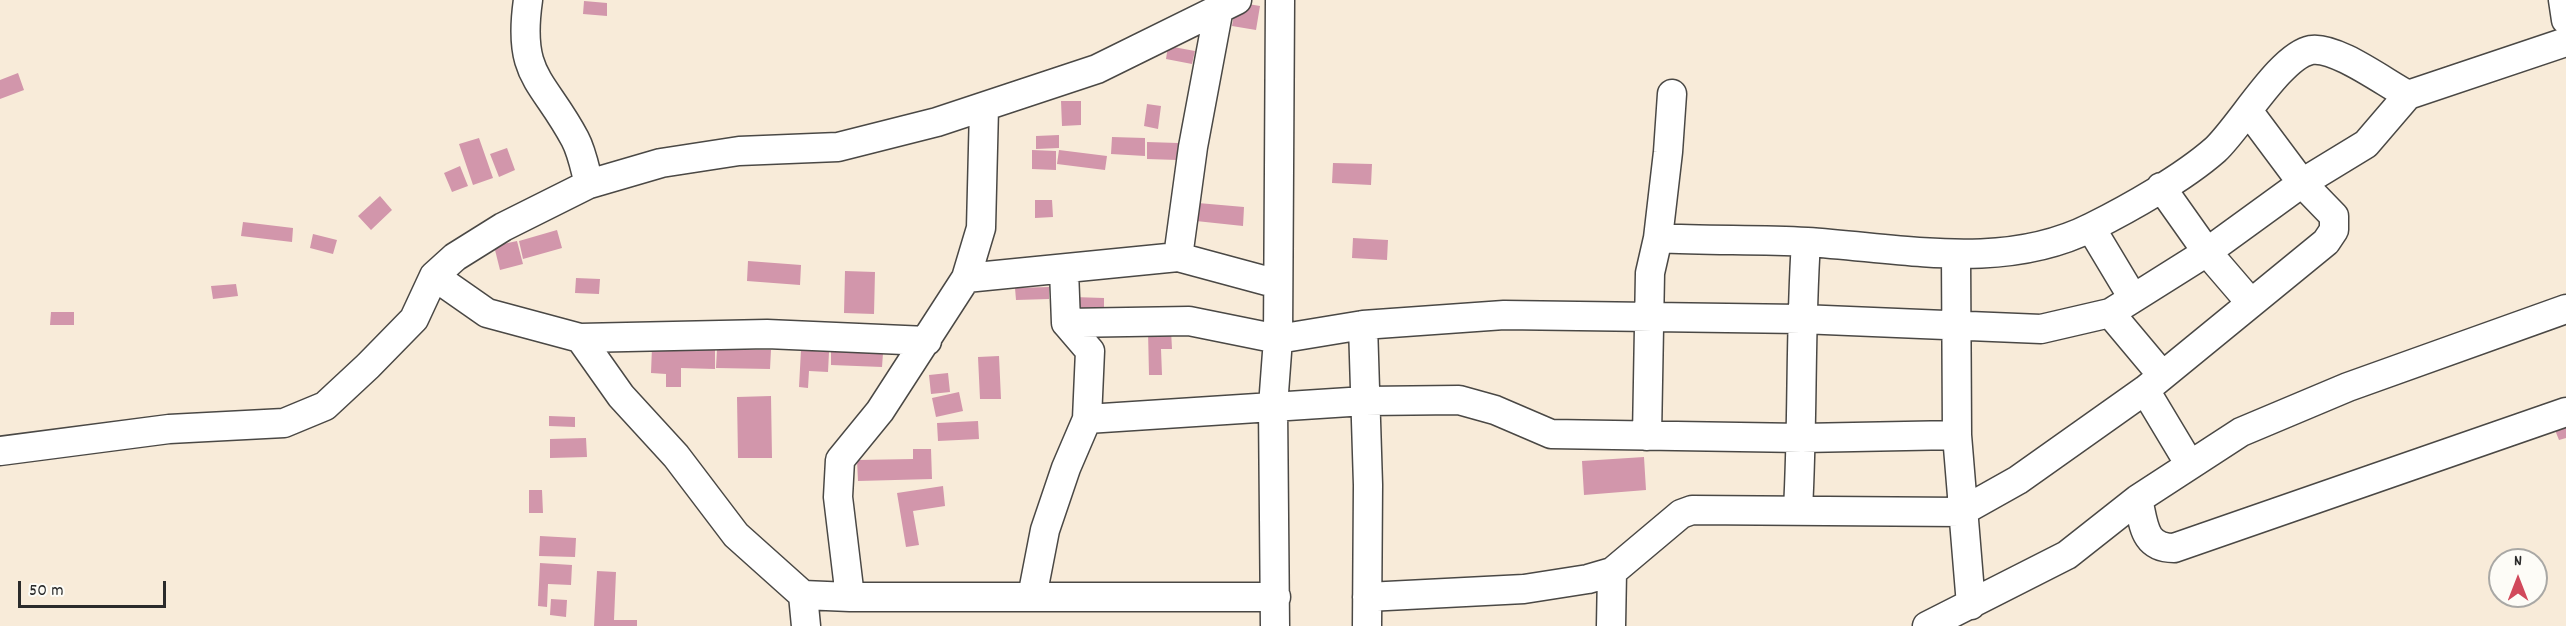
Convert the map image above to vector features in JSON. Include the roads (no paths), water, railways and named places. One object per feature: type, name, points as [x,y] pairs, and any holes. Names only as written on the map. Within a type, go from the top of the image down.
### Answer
[{"type":"street","points":[[528,0],[524,31],[528,63],[539,86],[576,141],[589,184]]},
{"type":"street","points":[[1275,626],[1273,406],[1278,339],[1280,0]]},
{"type":"street","points":[[2562,0],[2566,20]]},
{"type":"street","points":[[1178,257],[1192,147],[1228,4]]},
{"type":"street","points":[[0,451],[170,429],[284,423],[325,406],[414,319],[434,276],[454,257],[503,227],[589,184],[661,163],[739,151],[838,147],[984,108],[1097,69],[1228,4]]},
{"type":"street","points":[[1066,323],[1189,321],[1278,339],[1363,325],[1504,315],[1801,319],[2041,329],[2121,306],[2206,252],[2302,183],[2366,144],[2408,96],[2566,42]]},
{"type":"street","points":[[1658,238],[1806,242],[1956,255],[2023,250],[2055,242],[2091,228],[2162,187],[2214,150],[2249,112],[2268,85],[2296,57],[2310,50],[2329,51],[2408,96]]},
{"type":"street","points":[[1647,436],[1650,273],[1658,238],[1672,94]]},
{"type":"street","points":[[850,597],[839,508],[840,460],[880,411],[966,278],[981,228],[984,108]]},
{"type":"street","points":[[1367,597],[1524,589],[1588,579],[1612,572],[1681,514],[1692,510],[1961,512],[2018,480],[2153,382],[2326,242],[2334,230],[2334,216],[2302,183],[2249,112]]},
{"type":"street","points":[[2162,187],[2206,252],[2250,302]]},
{"type":"street","points":[[2091,228],[2121,306],[2190,465]]},
{"type":"street","points":[[1798,509],[1802,438],[1801,319],[1806,242]]},
{"type":"street","points":[[1956,255],[1957,435],[1961,512],[1971,605]]},
{"type":"street","points":[[966,278],[1178,257],[1278,284]]},
{"type":"street","points":[[1032,597],[1045,530],[1066,468],[1087,419],[1090,351],[1066,323],[1064,270]]},
{"type":"street","points":[[434,276],[487,313],[580,338],[767,334],[927,341]]},
{"type":"street","points":[[1927,626],[2067,555],[2138,499],[2241,432],[2348,387],[2566,309]]},
{"type":"street","points":[[1363,325],[1367,626]]},
{"type":"street","points":[[580,338],[621,396],[676,456],[736,535],[803,595],[850,597],[1276,597]]},
{"type":"street","points":[[1087,419],[1365,401],[1459,400],[1495,410],[1551,434],[1802,438],[1957,435]]},
{"type":"street","points":[[2138,499],[2148,538],[2160,548],[2174,548],[2566,412]]},
{"type":"street","points":[[1611,626],[1612,572]]},
{"type":"street","points":[[803,595],[806,626]]}]
